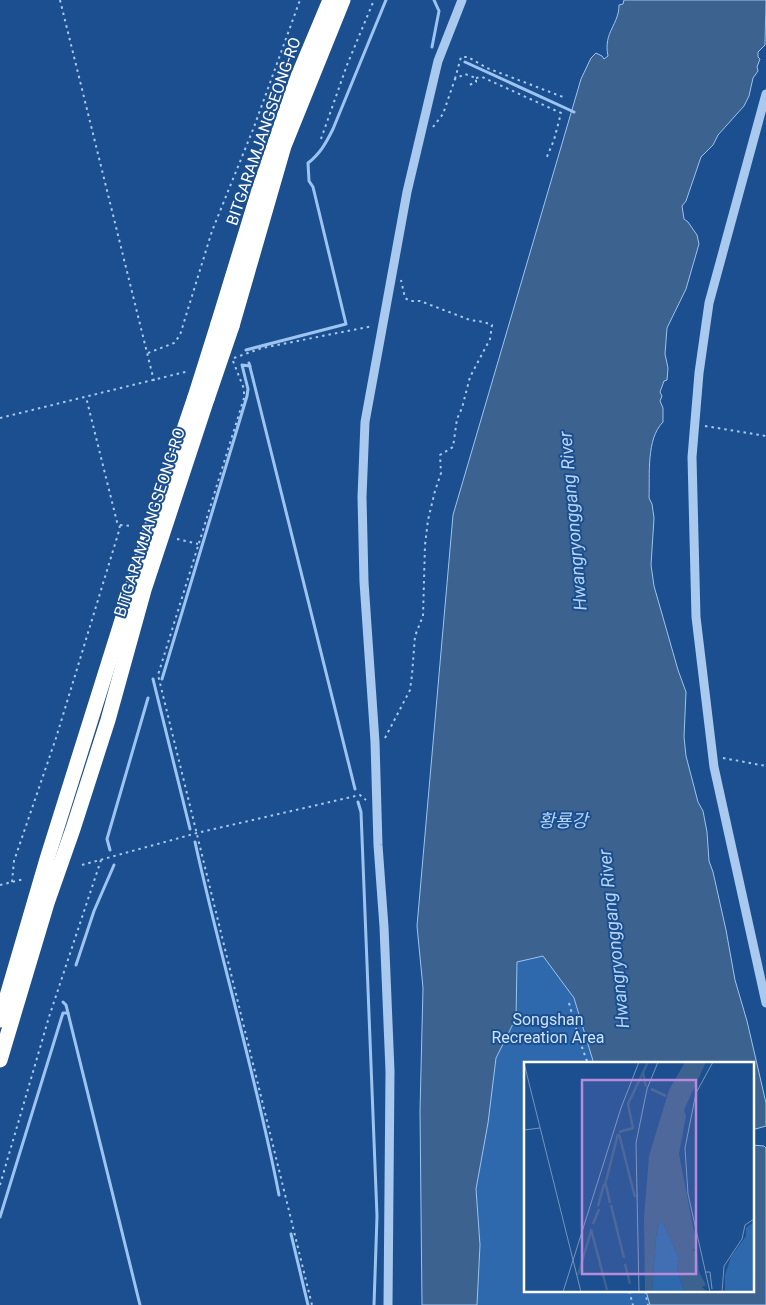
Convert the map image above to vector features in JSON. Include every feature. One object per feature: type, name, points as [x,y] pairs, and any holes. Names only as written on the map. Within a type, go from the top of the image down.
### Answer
[{"type":"highway","name":"BITGARAMJANGSEONG-RO","points":[[225,325],[259,190],[296,79],[330,0]]},
{"type":"highway","name":"BITGARAMJANGSEONG-RO","points":[[0,1060],[47,903],[73,830],[108,720],[201,398],[284,146],[343,0]]},
{"type":"highway","name":"BITGARAMJANGSEONG-RO","points":[[0,1020],[50,850],[156,512],[201,398]]},
{"type":"street","points":[[388,1305],[390,1071],[384,927],[378,844],[375,742],[364,582],[362,498],[365,422],[407,192],[438,61],[462,0]]},
{"type":"street","points":[[766,94],[709,303],[699,373],[692,456],[696,616],[713,756],[766,1003]]},
{"type":"path","points":[[60,0],[154,381]]},
{"type":"path","points":[[148,353],[174,343],[180,335],[212,231],[254,127],[300,0]]},
{"type":"path","points":[[321,139],[374,0]]},
{"type":"path","points":[[420,136],[436,124],[443,114],[461,57],[468,56],[487,68],[563,98]]},
{"type":"path","points":[[455,79],[465,74],[476,78],[482,77],[561,112],[554,140],[546,159]]},
{"type":"path","points":[[467,86],[476,82],[476,78]]},
{"type":"path","points":[[375,742],[383,742],[410,690],[415,636],[423,616],[425,545],[428,520],[434,492],[442,473],[440,455],[452,447],[457,419],[462,408],[470,377],[490,339],[492,325],[470,320],[420,301],[410,301],[405,298],[399,277],[392,273]]},
{"type":"path","points":[[312,1305],[158,675],[244,398],[244,388],[232,359],[262,348],[382,324]]},
{"type":"path","points":[[0,418],[189,371]]},
{"type":"path","points":[[12,882],[14,861],[56,738],[119,531],[120,524],[86,397]]},
{"type":"path","points":[[695,424],[766,436]]},
{"type":"path","points":[[120,524],[131,526]]},
{"type":"path","points":[[177,539],[198,544]]},
{"type":"path","points":[[713,756],[766,766]]},
{"type":"path","points":[[82,865],[196,833],[360,795],[365,797],[368,802]]},
{"type":"path","points":[[0,1185],[49,1017],[101,860]]},
{"type":"path","points":[[0,885],[24,879]]},
{"type":"path","points":[[570,1003],[587,1062]]},
{"type":"path","points":[[629,1292],[633,1305]]},
{"type":"path","points":[[645,1292],[648,1305]]},
{"type":"green space","name":"Songshan Recreation Area","points":[[543,956],[574,998],[593,1062],[524,1062],[524,1292],[646,1292],[650,1305],[477,1305],[480,1245],[476,1189],[488,1123],[496,1058],[516,1018],[517,962]]},
{"type":"water","name":"황룡강","points":[[624,0],[766,0],[765,45],[758,52],[760,59],[757,67],[758,71],[753,78],[749,96],[744,106],[701,157],[686,201],[682,206],[684,219],[697,235],[699,244],[686,289],[667,328],[665,354],[668,368],[667,380],[664,381],[660,392],[662,396],[660,401],[663,408],[663,422],[651,447],[649,498],[654,518],[651,565],[654,586],[686,692],[684,737],[686,756],[698,802],[703,811],[709,861],[726,930],[735,980],[747,1021],[766,1103],[766,1126],[754,1129],[754,1062],[593,1062],[574,998],[543,956],[517,962],[516,1018],[496,1058],[488,1123],[476,1189],[480,1245],[477,1305],[422,1305],[420,1111],[423,988],[417,926],[453,515],[581,79],[591,58],[596,53],[604,59],[608,56],[609,35],[617,18],[619,5],[623,4]]},
{"type":"water","points":[[754,1145],[764,1146],[766,1148],[766,1305],[650,1305],[646,1292],[754,1292]]},
{"type":"waterway","points":[[246,350],[346,324],[313,187],[309,181],[308,163],[322,148],[333,129],[386,0]]},
{"type":"waterway","points":[[432,47],[439,11],[434,0]]},
{"type":"waterway","points":[[465,62],[574,112]]},
{"type":"waterway","points":[[249,363],[355,789]]},
{"type":"waterway","points":[[162,679],[247,396],[248,389],[242,365],[250,366]]},
{"type":"waterway","points":[[153,679],[190,829]]},
{"type":"waterway","points":[[110,850],[107,839],[148,698]]},
{"type":"waterway","points":[[358,802],[361,812],[377,1216],[374,1305]]},
{"type":"waterway","points":[[195,842],[260,1106],[279,1195]]},
{"type":"waterway","points":[[76,965],[94,911],[114,865]]},
{"type":"waterway","points":[[63,1002],[66,1005],[140,1305]]},
{"type":"waterway","points":[[0,1217],[62,1016],[63,1013],[68,1013]]},
{"type":"waterway","points":[[291,1234],[308,1305]]},
{"type":"water label","name":"Hwangryonggang River","points":[[573,521]]},
{"type":"water label","name":"Hwangryonggang River","points":[[614,939]]}]
